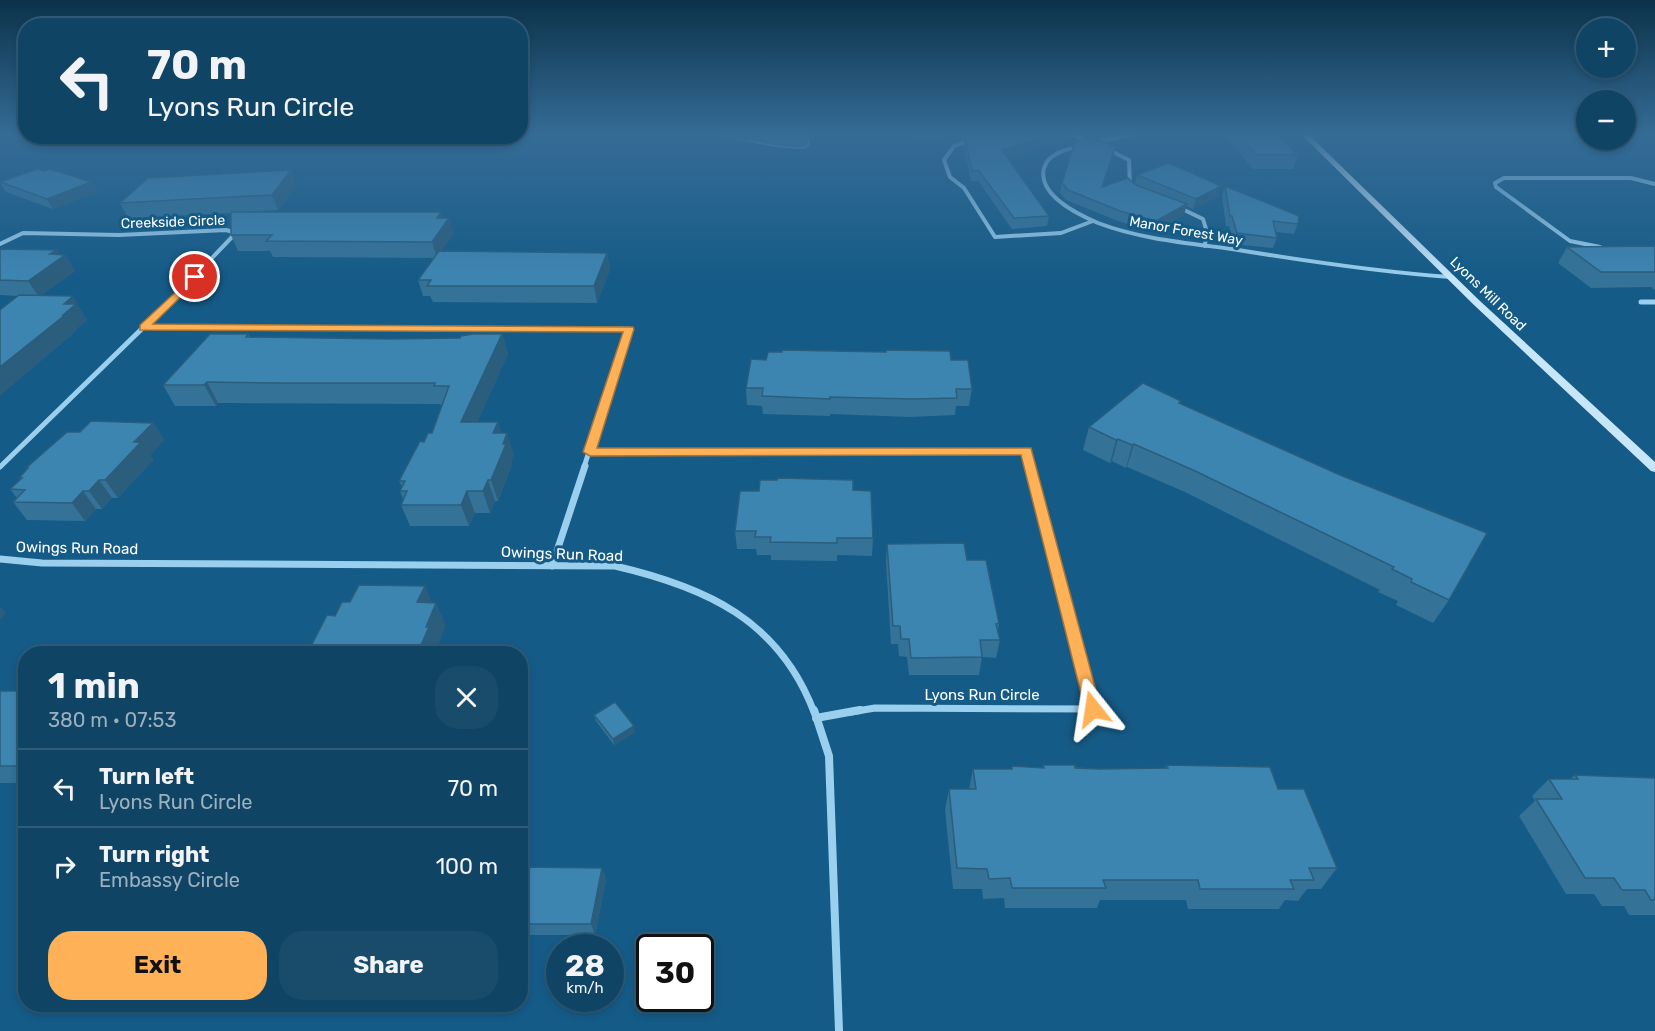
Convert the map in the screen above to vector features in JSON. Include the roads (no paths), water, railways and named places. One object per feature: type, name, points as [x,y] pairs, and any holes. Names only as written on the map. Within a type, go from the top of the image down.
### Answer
[{"type":"main road","name":"Lyons Mill Road","points":[[1354,183],[1450,277],[1655,468]]},
{"type":"street","points":[[958,183],[964,188],[995,237],[1061,233],[1093,221]]},
{"type":"street","name":"Manor Forest Way","points":[[1046,183],[1060,201],[1093,221],[1144,236],[1386,273],[1450,277]]},
{"type":"street","points":[[1130,183],[1130,187],[1135,191]]},
{"type":"street","points":[[1495,183],[1496,187],[1570,241],[1610,248]]},
{"type":"street","points":[[1175,207],[1204,218],[1207,224],[1205,246]]},
{"type":"street","name":"Creekside Circle","points":[[0,244],[23,233],[119,236],[225,230],[233,232],[232,237],[195,277],[0,467]]},
{"type":"street","points":[[1641,302],[1655,302]]},
{"type":"street","points":[[144,327],[629,329],[552,566]]},
{"type":"street","name":"Lyons Run Circle","points":[[590,452],[1026,451],[1093,709],[875,708],[816,718]]},
{"type":"street","name":"Owings Run Road","points":[[0,559],[54,563],[615,566],[662,576],[708,594],[744,614],[772,643],[797,676],[816,718],[829,756],[839,1031]]}]
